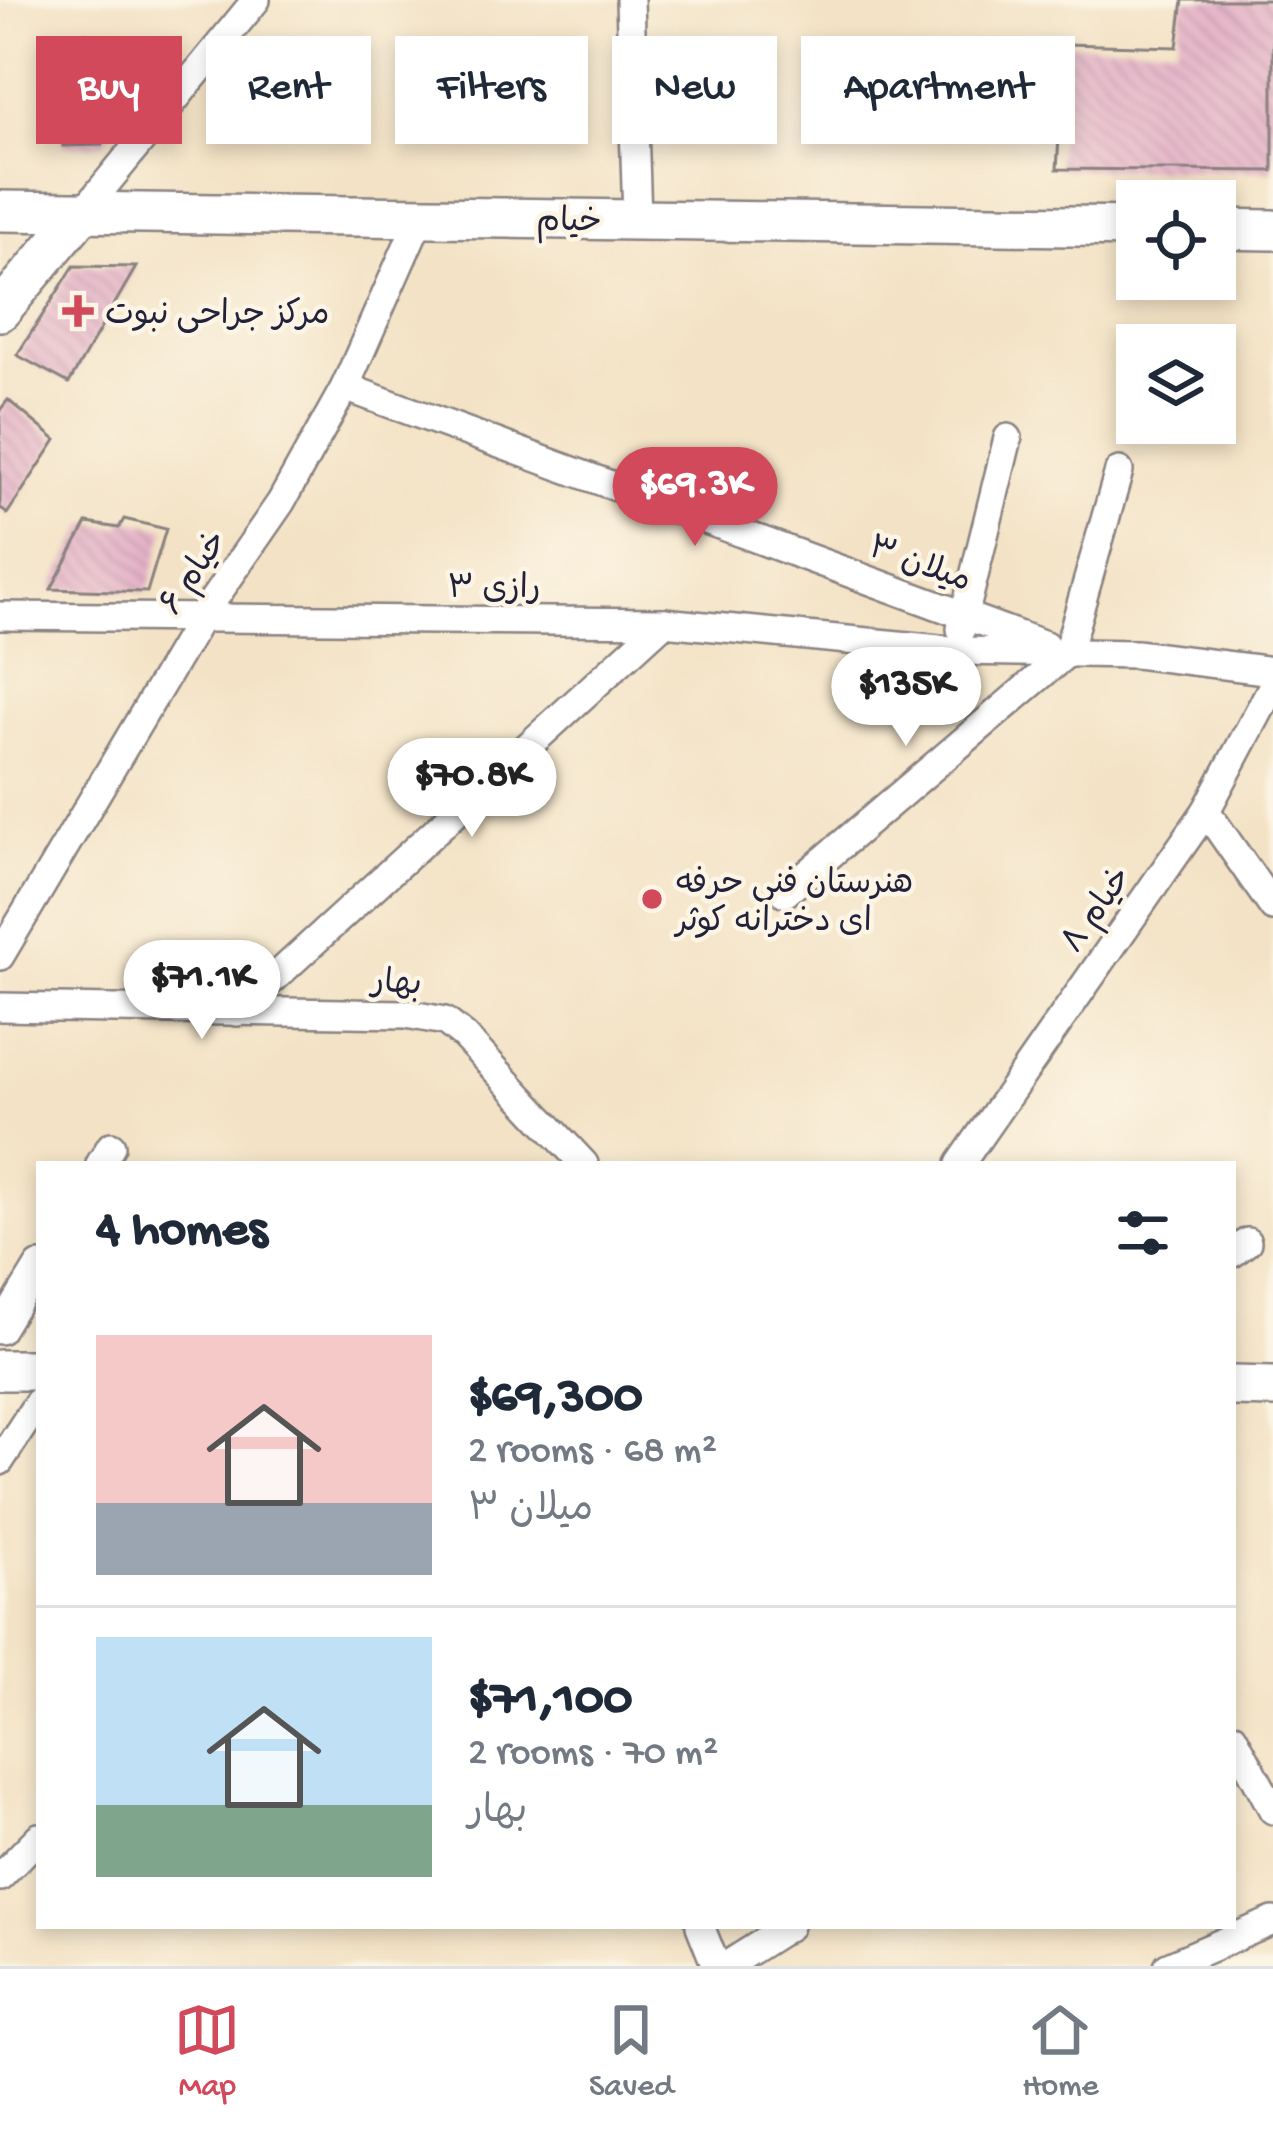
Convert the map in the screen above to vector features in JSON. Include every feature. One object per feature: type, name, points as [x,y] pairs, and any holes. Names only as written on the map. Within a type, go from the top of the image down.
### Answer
[{"type":"main road","name":"خیام","points":[[0,211],[1116,227]]},
{"type":"main road","points":[[0,311],[82,213]]},
{"type":"main road","points":[[1236,229],[1273,230]]},
{"type":"main road","points":[[0,1370],[36,1370]]},
{"type":"main road","points":[[1236,1386],[1273,1387]]},
{"type":"street","points":[[82,213],[256,0]]},
{"type":"street","points":[[630,0],[637,219]]},
{"type":"street","name":"خیام ۶","points":[[0,956],[200,619],[280,502],[345,387],[421,215]]},
{"type":"street","name":"میلان ۳","points":[[345,387],[1067,652]]},
{"type":"street","points":[[960,651],[962,614],[1008,437]]},
{"type":"street","points":[[785,893],[1067,652],[1119,471]]},
{"type":"street","name":"رازی ۳","points":[[0,616],[664,622],[960,651],[1136,654],[1273,671]]},
{"type":"street","points":[[238,1012],[664,622]]},
{"type":"street","name":"خیام ۸","points":[[962,1161],[1206,811],[1273,685]]},
{"type":"street","points":[[1206,811],[1273,908]]},
{"type":"street","name":"بهار","points":[[0,1007],[406,1014],[445,1021],[581,1161]]},
{"type":"street","points":[[0,1330],[36,1271]]},
{"type":"street","points":[[0,1461],[36,1406]]},
{"type":"street","points":[[1236,1742],[1273,1810]]},
{"type":"street","points":[[0,1877],[36,1840]]},
{"type":"street","points":[[1168,1966],[1273,1921]]},
{"type":"street","points":[[701,1929],[716,1966]]},
{"type":"street","points":[[726,1966],[784,1929]]},
{"type":"building","points":[[1183,0],[1273,0],[1273,171],[1057,169],[1059,144],[1075,144],[1075,44],[1177,47]]},
{"type":"building","name":"مرکز جراحی نبوت","points":[[74,266],[136,267],[69,383],[17,355]]},
{"type":"building","points":[[8,400],[56,440],[7,514],[0,507],[0,410]]},
{"type":"building","points":[[124,519],[166,529],[147,592],[51,589],[87,523],[119,528]]},
{"type":"place","name":"مرکز جراحی نبوت","points":[[78,311]]},
{"type":"place","name":"هنرستان فنی حرفه ای دخترانه کوثر","points":[[652,899]]}]
